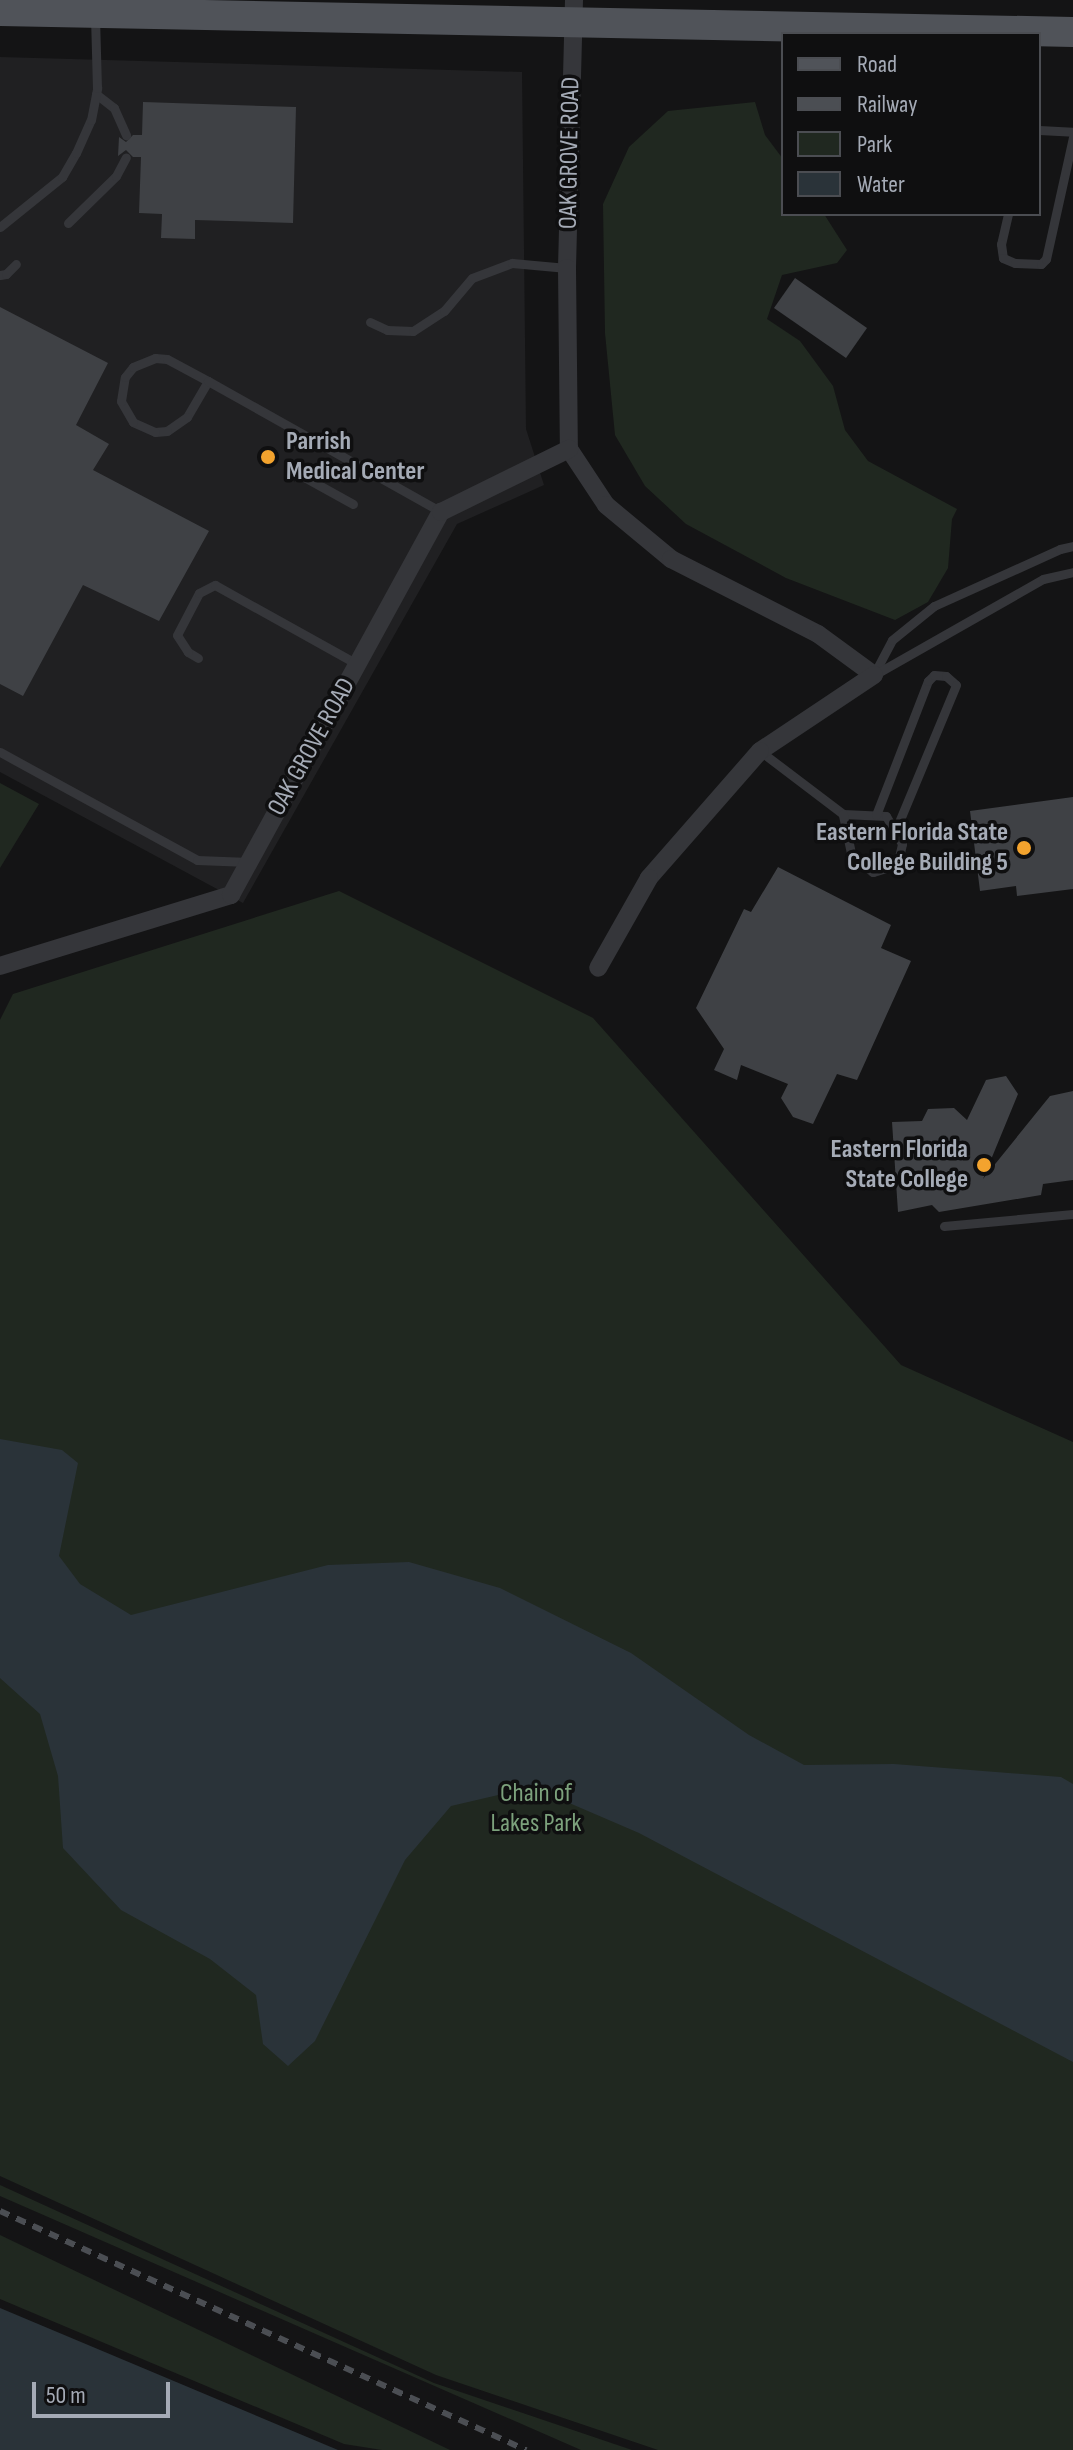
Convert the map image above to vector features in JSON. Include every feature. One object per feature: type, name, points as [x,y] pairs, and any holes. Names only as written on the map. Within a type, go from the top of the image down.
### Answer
[{"type":"main road","points":[[0,11],[574,11],[968,32],[1073,32]]},
{"type":"street","name":"OAK GROVE ROAD","points":[[569,449],[567,268],[574,11]]},
{"type":"street","points":[[441,512],[569,449],[606,505],[671,559],[818,634],[874,675],[760,751],[649,878],[598,968]]},
{"type":"street","name":"OAK GROVE ROAD","points":[[0,966],[231,895],[441,512]]},
{"type":"lane","points":[[0,227],[62,177],[91,120],[96,94],[95,13]]},
{"type":"lane","points":[[96,94],[114,108],[126,135]]},
{"type":"lane","points":[[1008,216],[1001,244],[1003,258],[1015,263],[1041,264],[1046,259],[1073,134],[1041,130]]},
{"type":"lane","points":[[68,223],[116,176],[126,157]]},
{"type":"lane","points":[[370,322],[387,330],[413,331],[444,311],[472,278],[512,263],[567,268]]},
{"type":"lane","points":[[0,275],[6,274],[16,264]]},
{"type":"lane","points":[[208,381],[187,417],[167,431],[143,429],[125,413],[121,401],[125,377],[143,361],[167,359],[208,381],[441,512]]},
{"type":"lane","points":[[297,473],[353,504]]},
{"type":"lane","points":[[874,675],[892,640],[934,606],[1073,546]]},
{"type":"lane","points":[[874,675],[1043,579],[1073,572]]},
{"type":"lane","points":[[198,658],[188,652],[177,635],[199,593],[215,585],[357,664]]},
{"type":"lane","points":[[876,815],[928,681],[934,675],[946,676],[956,685],[896,829]]},
{"type":"lane","points":[[760,751],[843,814],[886,816],[902,844],[899,857],[886,868],[873,872],[851,853],[843,814]]},
{"type":"lane","points":[[0,752],[197,860],[249,862]]},
{"type":"lane","points":[[944,1226],[1073,1214]]},
{"type":"shaded area","name":"Parrish Medical Center","points":[[0,57],[522,72],[526,429],[544,485],[457,524],[243,903],[0,772]]},
{"type":"green space","points":[[755,102],[765,135],[781,156],[781,216],[825,216],[847,250],[837,263],[782,275],[767,319],[800,341],[833,386],[845,430],[868,461],[957,509],[952,519],[948,568],[928,602],[895,620],[786,578],[686,524],[645,486],[615,435],[605,333],[603,204],[629,147],[668,111]]},
{"type":"green space","points":[[0,783],[39,804],[0,868]]},
{"type":"green space","name":"Chain of Lakes Park","points":[[339,891],[593,1018],[901,1365],[1073,1442],[1073,2450],[658,2450],[436,2375],[0,2176],[0,1020],[13,994]]},
{"type":"green space","points":[[0,2185],[434,2383],[632,2450],[581,2450],[0,2196]]},
{"type":"green space","points":[[0,2235],[450,2450],[382,2450],[344,2444],[0,2299]]},
{"type":"water","points":[[0,1439],[62,1450],[78,1463],[59,1556],[80,1584],[131,1615],[328,1565],[409,1562],[500,1588],[631,1653],[749,1735],[804,1765],[894,1764],[1061,1777],[1073,1784],[1073,2062],[639,1833],[532,1787],[451,1806],[405,1860],[315,2041],[288,2066],[263,2044],[256,1995],[210,1959],[121,1910],[63,1848],[58,1776],[40,1714],[0,1678]]},
{"type":"water","points":[[0,2308],[338,2450],[0,2450]]},
{"type":"building","points":[[143,102],[296,107],[293,223],[195,220],[195,239],[161,238],[162,214],[139,213],[141,157],[133,157],[126,150],[118,156],[119,137],[126,142],[133,135],[142,135]]},
{"type":"building","points":[[795,278],[867,328],[846,358],[774,308]]},
{"type":"building","points":[[0,307],[108,363],[76,425],[109,444],[93,470],[209,531],[159,621],[83,585],[23,696],[0,684]]},
{"type":"building","name":"Eastern Florida State College Building 5","points":[[1073,797],[1073,889],[1017,896],[1016,886],[980,891],[970,811]]},
{"type":"building","points":[[778,867],[891,925],[881,948],[911,961],[857,1080],[837,1074],[813,1124],[793,1117],[781,1098],[788,1084],[741,1065],[737,1080],[714,1070],[724,1049],[696,1008],[744,909],[751,912]]},
{"type":"building","points":[[1006,1076],[1018,1094],[983,1179],[1050,1096],[1073,1091],[1073,1180],[1043,1184],[1041,1195],[939,1212],[932,1205],[898,1212],[892,1122],[922,1121],[928,1109],[954,1108],[967,1120],[986,1080]]},
{"type":"railway","points":[[0,2211],[526,2450]]},
{"type":"place","name":"Parrish Medical Center","points":[[268,457]]},
{"type":"place","name":"Eastern Florida State College Building 5","points":[[1024,848]]},
{"type":"place","name":"Eastern Florida State College","points":[[984,1165]]}]
